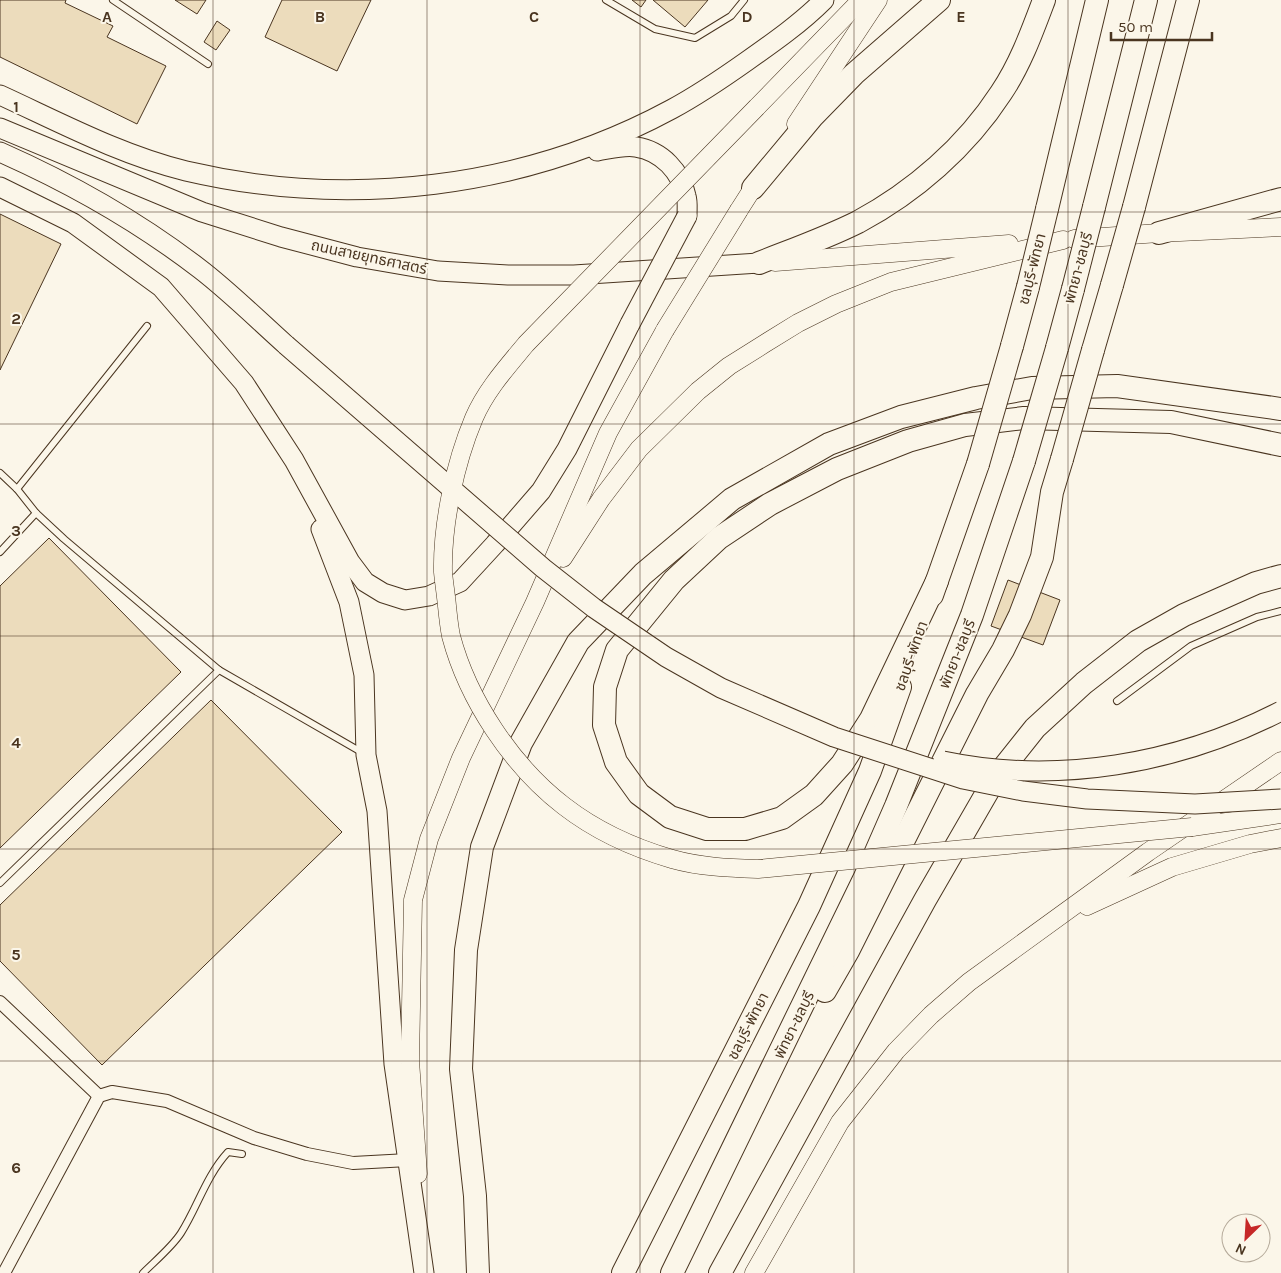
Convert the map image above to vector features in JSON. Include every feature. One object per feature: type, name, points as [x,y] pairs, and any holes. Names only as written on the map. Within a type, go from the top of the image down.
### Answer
[{"type":"highway","points":[[753,188],[813,116],[854,74],[939,0]]},
{"type":"highway","points":[[759,263],[813,242],[858,221],[911,188],[961,144],[1001,93],[1029,41],[1044,0]]},
{"type":"highway","name":"ชลบุรี-พัทยา","points":[[623,1273],[817,888],[870,771],[978,464],[1028,287],[1097,0]]},
{"type":"highway","name":"พัทยา-ชลบุรี","points":[[672,1273],[865,877],[896,806],[972,615],[1024,462],[1057,348],[1146,0]]},
{"type":"highway","points":[[730,1157],[848,951],[978,694],[1012,633],[1042,556],[1052,492],[1134,206],[1188,0]]},
{"type":"highway","points":[[1159,233],[1281,199]]},
{"type":"highway","points":[[478,1273],[475,1196],[461,1068],[466,950],[482,848],[521,743],[578,642],[643,574],[732,499],[829,444],[901,417],[976,398],[1032,388],[1117,386],[1281,409]]},
{"type":"highway","points":[[1252,406],[1281,413]]},
{"type":"highway","points":[[937,581],[871,718],[842,764],[814,796],[782,818],[745,829],[707,829],[670,817],[639,794],[616,762],[604,725],[604,716],[605,687],[617,650],[674,580],[719,538],[770,504],[837,469],[908,441],[965,425],[1024,418],[1172,422],[1281,445]]},
{"type":"highway","points":[[720,1273],[930,891],[996,777],[1035,728],[1084,683],[1138,641],[1184,615],[1256,583],[1281,576]]},
{"type":"main road","points":[[516,170],[565,155],[624,132],[672,109],[725,77],[778,39],[824,0]]},
{"type":"main road","points":[[861,0],[526,344],[495,381],[474,417],[458,462],[447,518],[443,572],[451,635],[468,687],[494,730],[531,776],[564,806],[596,826],[633,844],[672,859],[718,868],[768,868],[1192,827],[1281,814]]},
{"type":"main road","points":[[424,1273],[410,1061],[413,900],[429,839],[460,758],[535,602],[608,434],[665,330],[739,210],[878,0]]},
{"type":"main road","points":[[0,95],[138,157],[230,180],[284,188],[350,190],[401,188],[458,182],[616,147],[637,147],[656,153],[672,166],[682,181],[687,198],[687,216],[567,449],[541,491],[460,582],[430,596],[405,600],[383,593],[365,582],[350,562],[294,460],[244,383],[161,287],[73,223],[0,187]]},
{"type":"main road","name":"ถนนสายยุทธศาสตร์","points":[[0,128],[202,212],[281,238],[366,258],[438,270],[508,275],[592,274],[759,263]]},
{"type":"main road","points":[[0,152],[97,201],[140,227],[201,270],[543,568],[594,608],[666,656],[720,688],[834,737],[963,778],[1023,791],[1087,799],[1195,804],[1281,799]]},
{"type":"main road","points":[[759,263],[1159,233],[1281,226]]},
{"type":"main road","points":[[535,602],[601,499],[639,449],[698,391],[729,366],[798,323],[836,304],[891,282],[1063,240]]},
{"type":"main road","points":[[294,460],[349,602],[364,675],[366,755],[377,811],[394,1064],[424,1273]]},
{"type":"main road","points":[[834,737],[965,766],[1027,771],[1088,769],[1149,760],[1204,745],[1281,711]]},
{"type":"main road","points":[[754,1273],[840,1122],[896,1051],[931,1015],[969,982],[1148,852],[1281,761]]},
{"type":"main road","points":[[1052,922],[1172,867],[1250,844],[1281,838]]},
{"type":"street","points":[[0,1002],[99,1096]]},
{"type":"street","points":[[4,1273],[99,1096],[112,1092],[167,1100],[254,1138],[307,1154],[353,1164],[408,1160]]},
{"type":"lane","points":[[113,0],[208,64]]},
{"type":"lane","points":[[606,0],[655,29],[694,38],[732,16],[744,0]]},
{"type":"lane","points":[[17,489],[147,326]]},
{"type":"lane","points":[[0,473],[17,489],[36,513],[64,539],[219,670],[366,755]]},
{"type":"lane","points":[[0,552],[36,513]]},
{"type":"lane","points":[[1117,701],[1191,646],[1257,617],[1281,611]]},
{"type":"lane","points":[[0,883],[219,670]]},
{"type":"lane","points":[[143,1273],[180,1234],[204,1185],[217,1164],[228,1152],[242,1154]]},
{"type":"building","points":[[0,0],[66,0],[65,3],[113,26],[107,37],[166,66],[137,124],[0,57]]},
{"type":"building","points":[[175,0],[206,0],[197,14]]},
{"type":"building","points":[[282,0],[371,0],[337,71],[265,37]]},
{"type":"building","points":[[632,0],[646,0],[641,7]]},
{"type":"building","points":[[653,0],[708,0],[685,27]]},
{"type":"building","points":[[217,21],[230,30],[216,50],[204,42]]},
{"type":"building","points":[[0,214],[61,244],[0,370]]},
{"type":"building","points":[[49,538],[181,672],[0,848],[0,586]]},
{"type":"building","points":[[1008,580],[1060,600],[1043,645],[991,626]]},
{"type":"building","points":[[211,700],[342,832],[102,1065],[0,961],[0,905]]}]
